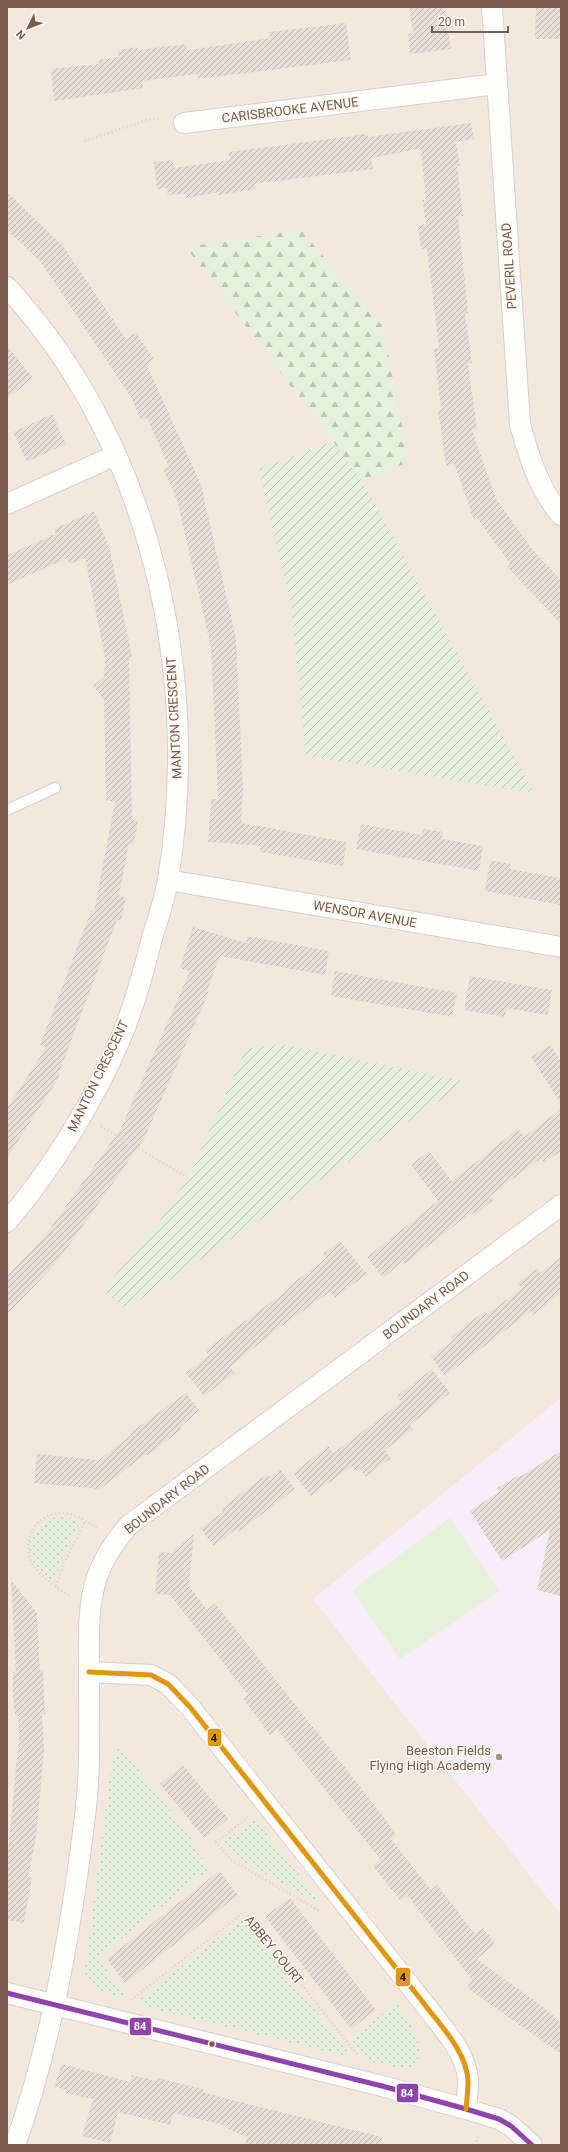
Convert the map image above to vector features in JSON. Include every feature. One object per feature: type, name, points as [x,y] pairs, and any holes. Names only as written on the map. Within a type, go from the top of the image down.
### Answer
[{"type":"street","name":"PEVERIL ROAD","points":[[492,7],[520,424],[528,454],[543,491],[561,515]]},
{"type":"street","name":"CARISBROOKE AVENUE","points":[[184,123],[497,84]]},
{"type":"street","name":"MANTON CRESCENT","points":[[7,287],[40,328],[77,380],[93,406],[116,455],[149,542],[169,635],[172,658],[178,758],[176,803],[168,880],[144,971],[122,1036],[82,1114],[49,1168],[7,1222]]},
{"type":"street","points":[[7,504],[116,455]]},
{"type":"street","name":"WENSOR AVENUE","points":[[168,880],[561,947]]},
{"type":"street","name":"BOUNDARY ROAD","points":[[15,2145],[24,2120],[54,2005],[73,1902],[86,1814],[89,1740],[90,1609],[98,1576],[105,1558],[117,1539],[129,1525],[561,1205]]},
{"type":"street","points":[[89,1672],[151,1675],[168,1684],[190,1707],[338,1895],[458,2051],[466,2068],[468,2080],[466,2109]]},
{"type":"street","points":[[7,1993],[382,2086],[466,2109],[499,2119],[511,2126],[532,2145]]},
{"type":"lane","points":[[7,810],[55,788]]},
{"type":"path","points":[[85,140],[153,118],[184,123]]},
{"type":"path","points":[[82,1114],[188,1178]]},
{"type":"path","points":[[90,1609],[56,1587],[40,1574],[28,1555],[28,1540],[39,1522],[54,1514],[65,1513],[75,1515],[117,1539]]},
{"type":"path","points":[[56,1587],[64,1563],[85,1521]]},
{"type":"path","points":[[265,1803],[216,1842],[232,1860],[318,1910],[338,1895]]},
{"type":"path","name":"ABBEY COURT","points":[[109,2018],[244,1912],[382,2086]]},
{"type":"shaded area","points":[[7,7],[561,7],[561,2145],[7,2145]]},
{"type":"shaded area","name":"Beeston Fields Flying High Academy","points":[[561,1398],[561,1915],[313,1599]]},
{"type":"green space","points":[[301,230],[383,327],[409,462],[362,481],[186,247]]},
{"type":"green space","points":[[333,441],[362,481],[534,793],[306,756],[292,611],[259,469]]},
{"type":"green space","points":[[280,1044],[468,1082],[126,1309],[103,1290],[161,1219],[188,1178],[246,1049]]},
{"type":"green space","points":[[64,1516],[80,1522],[62,1558],[54,1582],[35,1564],[31,1556],[31,1541],[33,1534],[43,1524],[57,1517]]},
{"type":"green space","points":[[450,1518],[500,1591],[400,1659],[352,1590]]},
{"type":"green space","points":[[120,1746],[194,1841],[191,1845],[210,1868],[97,1958],[127,1996],[123,1999],[105,1993],[95,1987],[85,1972],[112,1761]]},
{"type":"green space","points":[[254,1818],[318,1899],[315,1902],[234,1856],[224,1842]]},
{"type":"green space","points":[[243,1918],[347,2051],[343,2055],[145,2007],[138,2001]]},
{"type":"green space","points":[[396,2003],[412,2027],[419,2045],[419,2054],[416,2062],[410,2070],[368,2061],[351,2039]]},
{"type":"building","points":[[409,7],[445,7],[451,49],[410,54],[408,34],[413,33]]},
{"type":"building","points":[[536,7],[561,7],[561,39],[535,39]]},
{"type":"building","points":[[346,23],[351,60],[198,79],[197,74],[142,81],[143,88],[54,101],[51,69],[99,64],[98,60],[119,57],[118,50],[138,47],[138,50],[186,44],[187,50],[270,38],[269,32]]},
{"type":"building","points":[[471,123],[474,139],[456,142],[460,166],[457,166],[463,216],[458,216],[468,313],[465,314],[472,363],[468,364],[477,429],[472,430],[496,499],[533,550],[561,580],[561,624],[507,567],[510,564],[477,518],[474,520],[454,463],[446,466],[438,410],[441,409],[434,349],[439,348],[427,248],[421,249],[418,225],[426,224],[422,200],[426,200],[421,150],[418,149],[371,158],[373,169],[254,184],[255,189],[219,195],[219,192],[186,198],[186,194],[168,195],[167,188],[157,189],[154,162],[173,160],[174,168],[230,160],[229,152],[367,134],[368,137]]},
{"type":"building","points":[[7,192],[63,246],[126,339],[136,333],[154,359],[147,365],[201,485],[236,638],[243,790],[241,823],[347,842],[343,866],[260,852],[261,846],[208,842],[211,799],[218,799],[211,647],[177,500],[163,469],[169,467],[147,418],[141,420],[132,399],[40,261],[7,230]]},
{"type":"building","points":[[7,346],[33,378],[7,399]]},
{"type":"building","points":[[52,414],[66,444],[27,462],[13,432]]},
{"type":"building","points":[[94,511],[110,549],[132,657],[129,657],[132,820],[138,821],[134,844],[129,843],[119,896],[126,897],[121,921],[117,920],[58,1075],[60,1076],[7,1158],[7,1108],[46,1048],[40,1045],[91,911],[94,912],[115,801],[106,801],[104,699],[93,686],[104,677],[105,658],[85,558],[70,564],[67,558],[7,585],[7,555],[56,534],[54,529]]},
{"type":"building","points":[[361,824],[422,835],[423,829],[443,832],[442,839],[483,846],[479,871],[356,849]]},
{"type":"building","points":[[490,860],[511,864],[510,869],[561,878],[561,905],[485,891]]},
{"type":"building","points":[[193,927],[246,943],[247,936],[329,951],[325,975],[220,956],[207,991],[209,992],[144,1139],[58,1261],[7,1315],[7,1276],[44,1237],[121,1128],[190,971],[180,968]]},
{"type":"building","points":[[335,971],[457,993],[452,1017],[331,996]]},
{"type":"building","points":[[470,976],[552,990],[548,1015],[506,1008],[505,1017],[464,1010]]},
{"type":"building","points":[[550,1045],[561,1061],[561,1104],[531,1057]]},
{"type":"building","points":[[561,1109],[561,1151],[544,1163],[541,1158],[490,1196],[493,1200],[475,1215],[473,1213],[467,1216],[405,1264],[402,1262],[383,1278],[367,1257],[438,1201],[411,1165],[429,1151],[452,1181],[518,1129],[524,1137]]},
{"type":"building","points":[[340,1241],[367,1274],[335,1298],[330,1292],[279,1328],[230,1367],[235,1373],[204,1396],[186,1373],[209,1355],[205,1350],[285,1292],[284,1290],[326,1258],[323,1254]]},
{"type":"building","points":[[561,1257],[561,1293],[533,1315],[531,1311],[445,1376],[431,1357],[453,1340],[451,1337],[467,1324],[485,1311],[487,1314],[522,1288],[518,1283],[536,1269],[540,1273]]},
{"type":"building","points":[[432,1369],[450,1393],[410,1425],[413,1429],[385,1450],[391,1458],[366,1477],[360,1469],[356,1472],[352,1466],[311,1496],[293,1473],[328,1446],[333,1453],[358,1435],[401,1402],[397,1396]]},
{"type":"building","points":[[186,1393],[200,1411],[180,1427],[182,1429],[100,1489],[34,1483],[37,1454],[99,1460],[131,1435],[130,1433]]},
{"type":"building","points":[[561,1451],[561,1596],[537,1590],[550,1530],[502,1561],[470,1511],[500,1491],[497,1488],[517,1476],[518,1478]]},
{"type":"building","points":[[280,1469],[295,1489],[239,1532],[236,1529],[214,1546],[200,1528],[223,1512],[221,1509],[267,1474],[269,1477]]},
{"type":"building","points":[[194,1534],[189,1586],[207,1610],[215,1603],[383,1816],[396,1835],[391,1839],[431,1890],[437,1885],[475,1934],[483,1928],[495,1944],[477,1959],[543,2007],[561,2023],[561,2054],[467,1988],[472,1980],[408,1896],[401,1901],[373,1866],[380,1859],[277,1729],[270,1735],[243,1699],[248,1695],[170,1595],[155,1594],[159,1552],[173,1553],[173,1550]]},
{"type":"building","points":[[11,1580],[37,1613],[40,1671],[43,1671],[45,1714],[42,1714],[44,1751],[36,1838],[28,1877],[32,1878],[24,1923],[7,1920],[7,1863],[19,1736],[18,1716],[15,1716],[13,1694],[13,1672],[16,1672]]},
{"type":"building","points":[[183,1765],[228,1819],[204,1838],[160,1784]]},
{"type":"building","points":[[219,1871],[238,1895],[125,1983],[107,1959]]},
{"type":"building","points":[[290,1898],[376,2010],[351,2029],[265,1916]]},
{"type":"building","points":[[62,2064],[130,2082],[132,2075],[157,2081],[158,2078],[203,2089],[203,2092],[228,2099],[382,2137],[381,2145],[245,2145],[247,2137],[226,2128],[227,2126],[173,2113],[170,2125],[118,2112],[110,2143],[82,2136],[93,2099],[65,2093],[66,2090],[54,2086]]},
{"type":"transit line","name":"4","points":[[89,1672],[151,1675],[168,1684],[190,1707],[451,2038],[463,2059],[466,2070],[468,2081],[466,2109]]},
{"type":"transit line","name":"84","points":[[7,1993],[382,2086],[466,2109],[499,2119],[511,2126],[532,2145]]},
{"type":"place","name":"Beeston Fields Flying High Academy","points":[[499,1757]]}]
